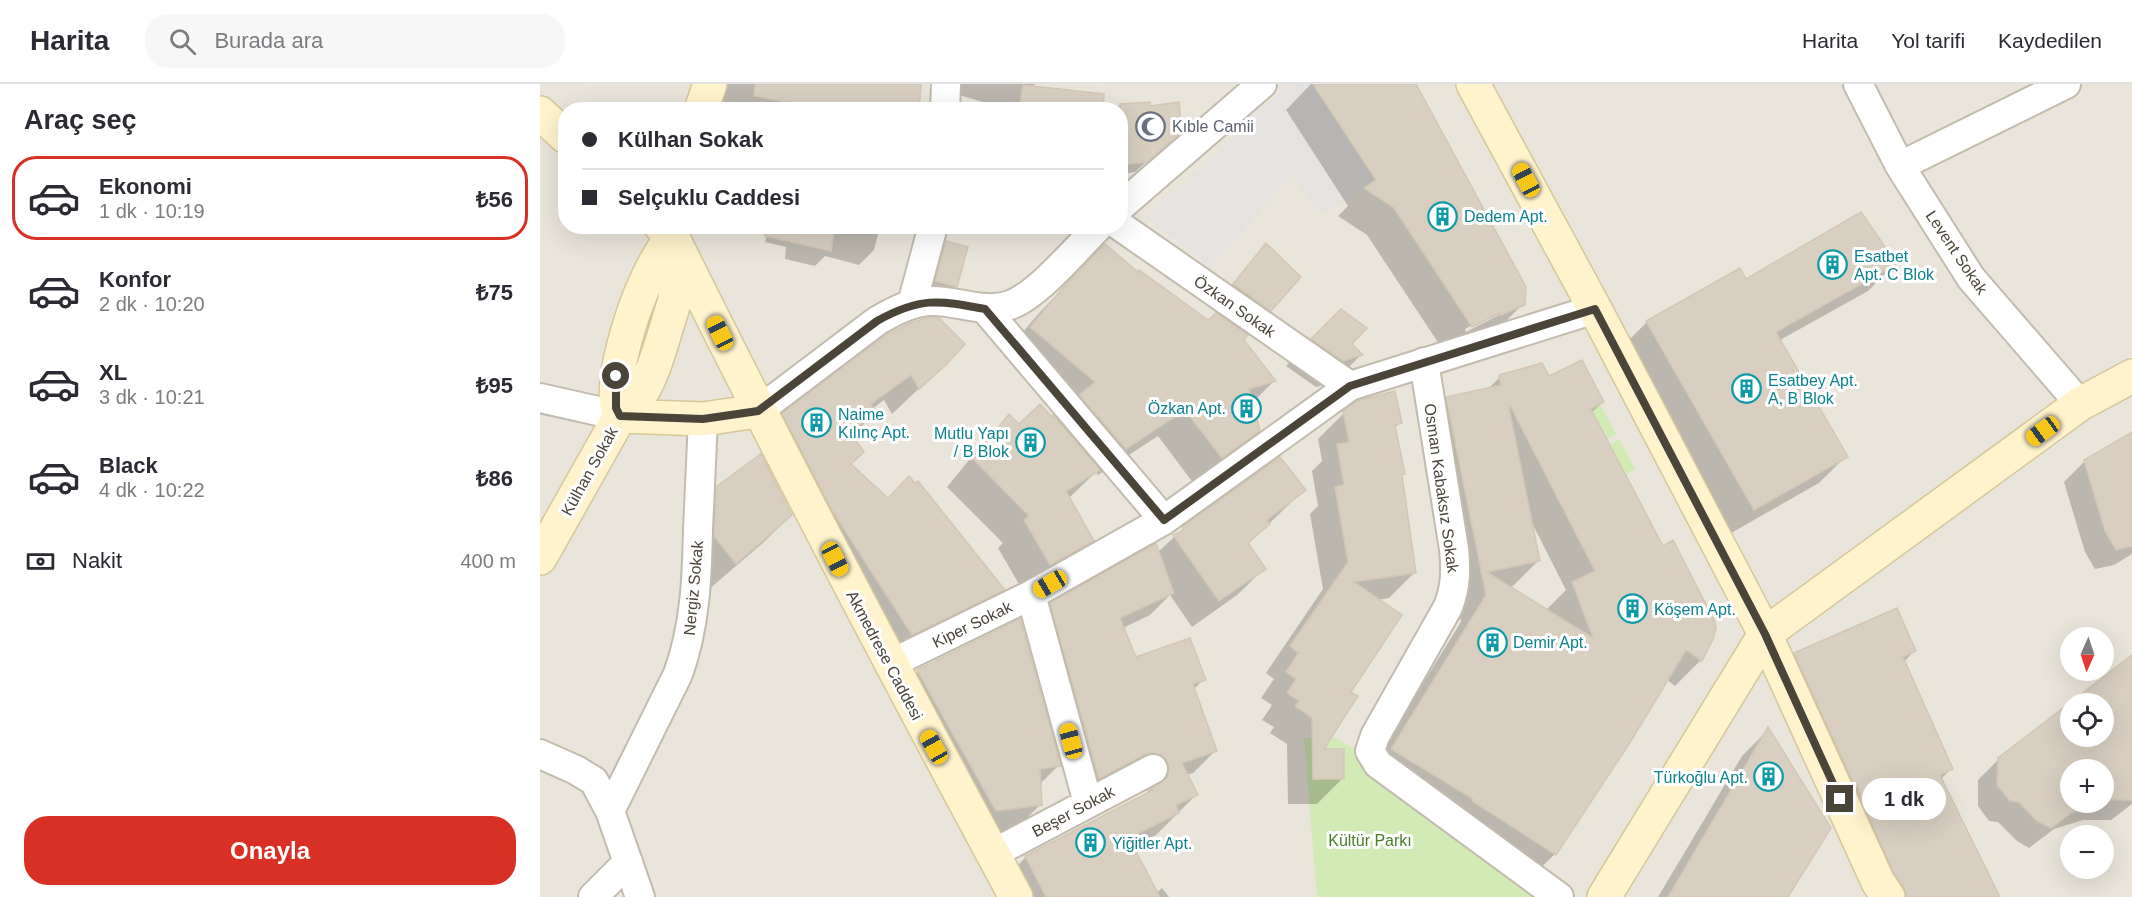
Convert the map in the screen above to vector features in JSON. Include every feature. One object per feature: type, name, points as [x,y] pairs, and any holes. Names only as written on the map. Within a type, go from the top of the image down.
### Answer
[{"type":"street","points":[[704,102],[710,84]]},
{"type":"street","points":[[945,102],[946,84]]},
{"type":"street","points":[[1128,193],[1262,84]]},
{"type":"street","points":[[1473,84],[1595,309],[1765,634],[1878,882],[1888,897]]},
{"type":"street","name":"Levent Sokak","points":[[1858,84],[1900,166],[1971,278],[2080,404]]},
{"type":"street","points":[[1900,166],[2066,84]]},
{"type":"street","points":[[540,113],[558,130]]},
{"type":"street","name":"Özkan Sokak","points":[[1128,232],[1350,386]]},
{"type":"street","name":"Külhan Sokak","points":[[540,558],[620,416],[616,408],[616,376],[640,294],[667,234]]},
{"type":"street","name":"Akmedrese Caddesi","points":[[671,234],[758,411],[890,664],[1016,897]]},
{"type":"street","points":[[912,304],[931,234]]},
{"type":"street","points":[[540,398],[620,416],[703,419],[758,411],[877,321],[912,304],[931,301],[952,302],[985,309],[1007,306],[1025,298],[1091,234]]},
{"type":"street","points":[[985,309],[1164,520]]},
{"type":"street","name":"Kiper Sokak","points":[[890,664],[1031,595],[1164,520],[1350,386],[1595,309]]},
{"type":"street","name":"Osman Kabaksız Sokak","points":[[1424,362],[1454,549],[1456,572],[1454,590],[1448,607],[1375,736],[1370,751],[1377,764],[1559,897]]},
{"type":"street","points":[[1604,897],[1765,634],[2080,404],[2132,376]]},
{"type":"street","name":"Nergiz Sokak","points":[[610,811],[678,674],[686,651],[693,619],[697,579],[703,419]]},
{"type":"street","points":[[1031,595],[1088,803]]},
{"type":"street","points":[[540,754],[594,781],[610,811],[640,897]]},
{"type":"street","name":"Beşer Sokak","points":[[992,854],[1153,769]]},
{"type":"street","points":[[593,897],[628,862]]},
{"type":"shaded area","points":[[540,84],[2132,84],[2132,897],[540,897]]},
{"type":"shaded area","points":[[1293,84],[1313,84],[1378,184],[1364,192],[1362,190],[1330,211],[1320,211],[1291,176],[1211,267],[1146,217],[1239,134],[1234,128]]},
{"type":"green space","points":[[1600,404],[1616,434],[1603,442],[1591,409]]},
{"type":"green space","points":[[1619,439],[1635,469],[1626,475],[1616,456],[1606,447]]},
{"type":"green space","name":"Kültür Parkı","points":[[1334,737],[1364,755],[1360,765],[1546,897],[1317,897],[1304,738]]},
{"type":"building","points":[[755,84],[921,84],[920,102],[786,102],[754,96]]},
{"type":"building","points":[[1313,84],[1416,84],[1526,287],[1525,305],[1501,315],[1500,313],[1472,327],[1394,208],[1364,188],[1376,180]]},
{"type":"building","points":[[1023,85],[1104,94],[1104,102],[1020,102]]},
{"type":"building","name":"Kıble Camii","points":[[1150,102],[1150,106],[1179,102],[1182,131],[1147,162],[1128,164],[1128,103]]},
{"type":"building","name":"Esatbey Apt. A, B Blok","points":[[1861,212],[1897,264],[1776,332],[1848,457],[1754,510],[1646,321],[1740,268],[1746,279]]},
{"type":"building","points":[[765,234],[834,234],[831,251],[765,236]]},
{"type":"building","points":[[946,241],[968,247],[957,287],[935,281]]},
{"type":"building","points":[[1266,243],[1301,277],[1271,311],[1233,284]]},
{"type":"building","points":[[1105,244],[1138,272],[1139,270],[1208,320],[1216,313],[1248,335],[1244,340],[1276,381],[1249,389],[1260,431],[1222,458],[1185,410],[1126,449],[1079,395],[1095,382],[1030,327],[1067,283]]},
{"type":"building","points":[[1341,309],[1367,328],[1352,344],[1363,355],[1343,361],[1311,339]]},
{"type":"building","points":[[927,318],[939,318],[965,344],[919,389],[911,375],[871,404],[877,413],[850,432],[864,452],[851,464],[888,498],[909,476],[915,483],[918,481],[1005,590],[912,635],[833,512],[782,413],[886,335],[910,323]]},
{"type":"building","points":[[1582,360],[1604,402],[1591,409],[1663,546],[1673,540],[1716,628],[1702,661],[1686,650],[1631,741],[1556,855],[1472,801],[1473,799],[1391,749],[1486,595],[1446,397],[1501,385],[1499,375],[1542,363],[1549,376]],"holes":[[[1511,407],[1595,571],[1572,582],[1593,638],[1487,572],[1540,561],[1509,408]]]},
{"type":"building","points":[[1395,391],[1402,423],[1395,425],[1405,474],[1402,475],[1416,573],[1354,582],[1402,615],[1351,692],[1358,696],[1324,749],[1344,749],[1344,779],[1313,779],[1312,718],[1295,706],[1299,701],[1287,693],[1296,679],[1286,672],[1298,653],[1290,646],[1348,562],[1335,487],[1344,485],[1337,444],[1349,442],[1343,411],[1357,401]]},
{"type":"building","name":"Mutlu Yapı / B Blok","points":[[1040,404],[1051,416],[1053,415],[1100,470],[1066,491],[1094,541],[1050,565],[1024,520],[1029,516],[973,459],[1009,414],[1019,424]]},
{"type":"building","points":[[2132,432],[2132,546],[2116,550],[2105,531],[2084,460]]},
{"type":"building","points":[[761,454],[792,515],[736,564],[714,536],[716,487]]},
{"type":"building","points":[[1280,457],[1306,490],[1267,520],[1270,524],[1248,543],[1266,569],[1219,601],[1173,535],[1184,530],[1182,527]]},
{"type":"building","points":[[1156,543],[1174,593],[1120,618],[1136,657],[1190,638],[1206,680],[1193,684],[1217,751],[1182,763],[1198,795],[1176,805],[1179,813],[1129,838],[1160,897],[1046,897],[1025,856],[1155,789],[1148,790],[1167,778],[1169,769],[1162,755],[1145,754],[1099,779],[1050,603]]},
{"type":"building","points":[[1897,608],[1916,651],[1903,657],[1953,769],[1940,775],[2000,897],[1907,897],[1861,799],[1858,785],[1856,788],[1794,653]]},
{"type":"building","points":[[1020,619],[1061,766],[1040,769],[1042,805],[996,811],[917,670]]},
{"type":"building","points":[[2132,655],[2132,800],[2114,800],[2114,759],[2060,759],[2060,813],[2071,813],[2051,828],[2037,821],[2019,802],[2010,801],[1997,785],[1998,758],[2060,710],[2060,747],[2114,747],[2114,693],[2083,693],[2098,681],[2114,681],[2114,669]]},
{"type":"building","name":"Türkoğlu Apt.","points":[[1768,727],[1831,828],[1788,897],[1668,897]]},
{"type":"place","name":"Kıble Camii","points":[[1151,126]]},
{"type":"place","name":"Dedem Apt.","points":[[1443,216]]},
{"type":"place","name":"Esatbet Apt. C Blok","points":[[1833,265]]},
{"type":"place","name":"Esatbey Apt. A, B Blok","points":[[1747,389]]},
{"type":"place","name":"Özkan Apt.","points":[[1247,408]]},
{"type":"place","name":"Naime Kılınç Apt.","points":[[817,423]]},
{"type":"place","name":"Mutlu Yapı / B Blok","points":[[1030,442]]},
{"type":"place","name":"Köşem Apt.","points":[[1633,609]]},
{"type":"place","name":"Demir Apt.","points":[[1492,642]]},
{"type":"place","name":"Türkoğlu Apt.","points":[[1769,777]]},
{"type":"place","name":"Yiğitler Apt.","points":[[1091,843]]},
{"type":"route","points":[[616,376],[616,408],[620,416],[703,419],[758,411],[877,321],[894,312],[912,304],[931,301],[952,302],[985,309],[1164,520],[1350,386],[1595,309],[1765,634],[1840,799]]}]
